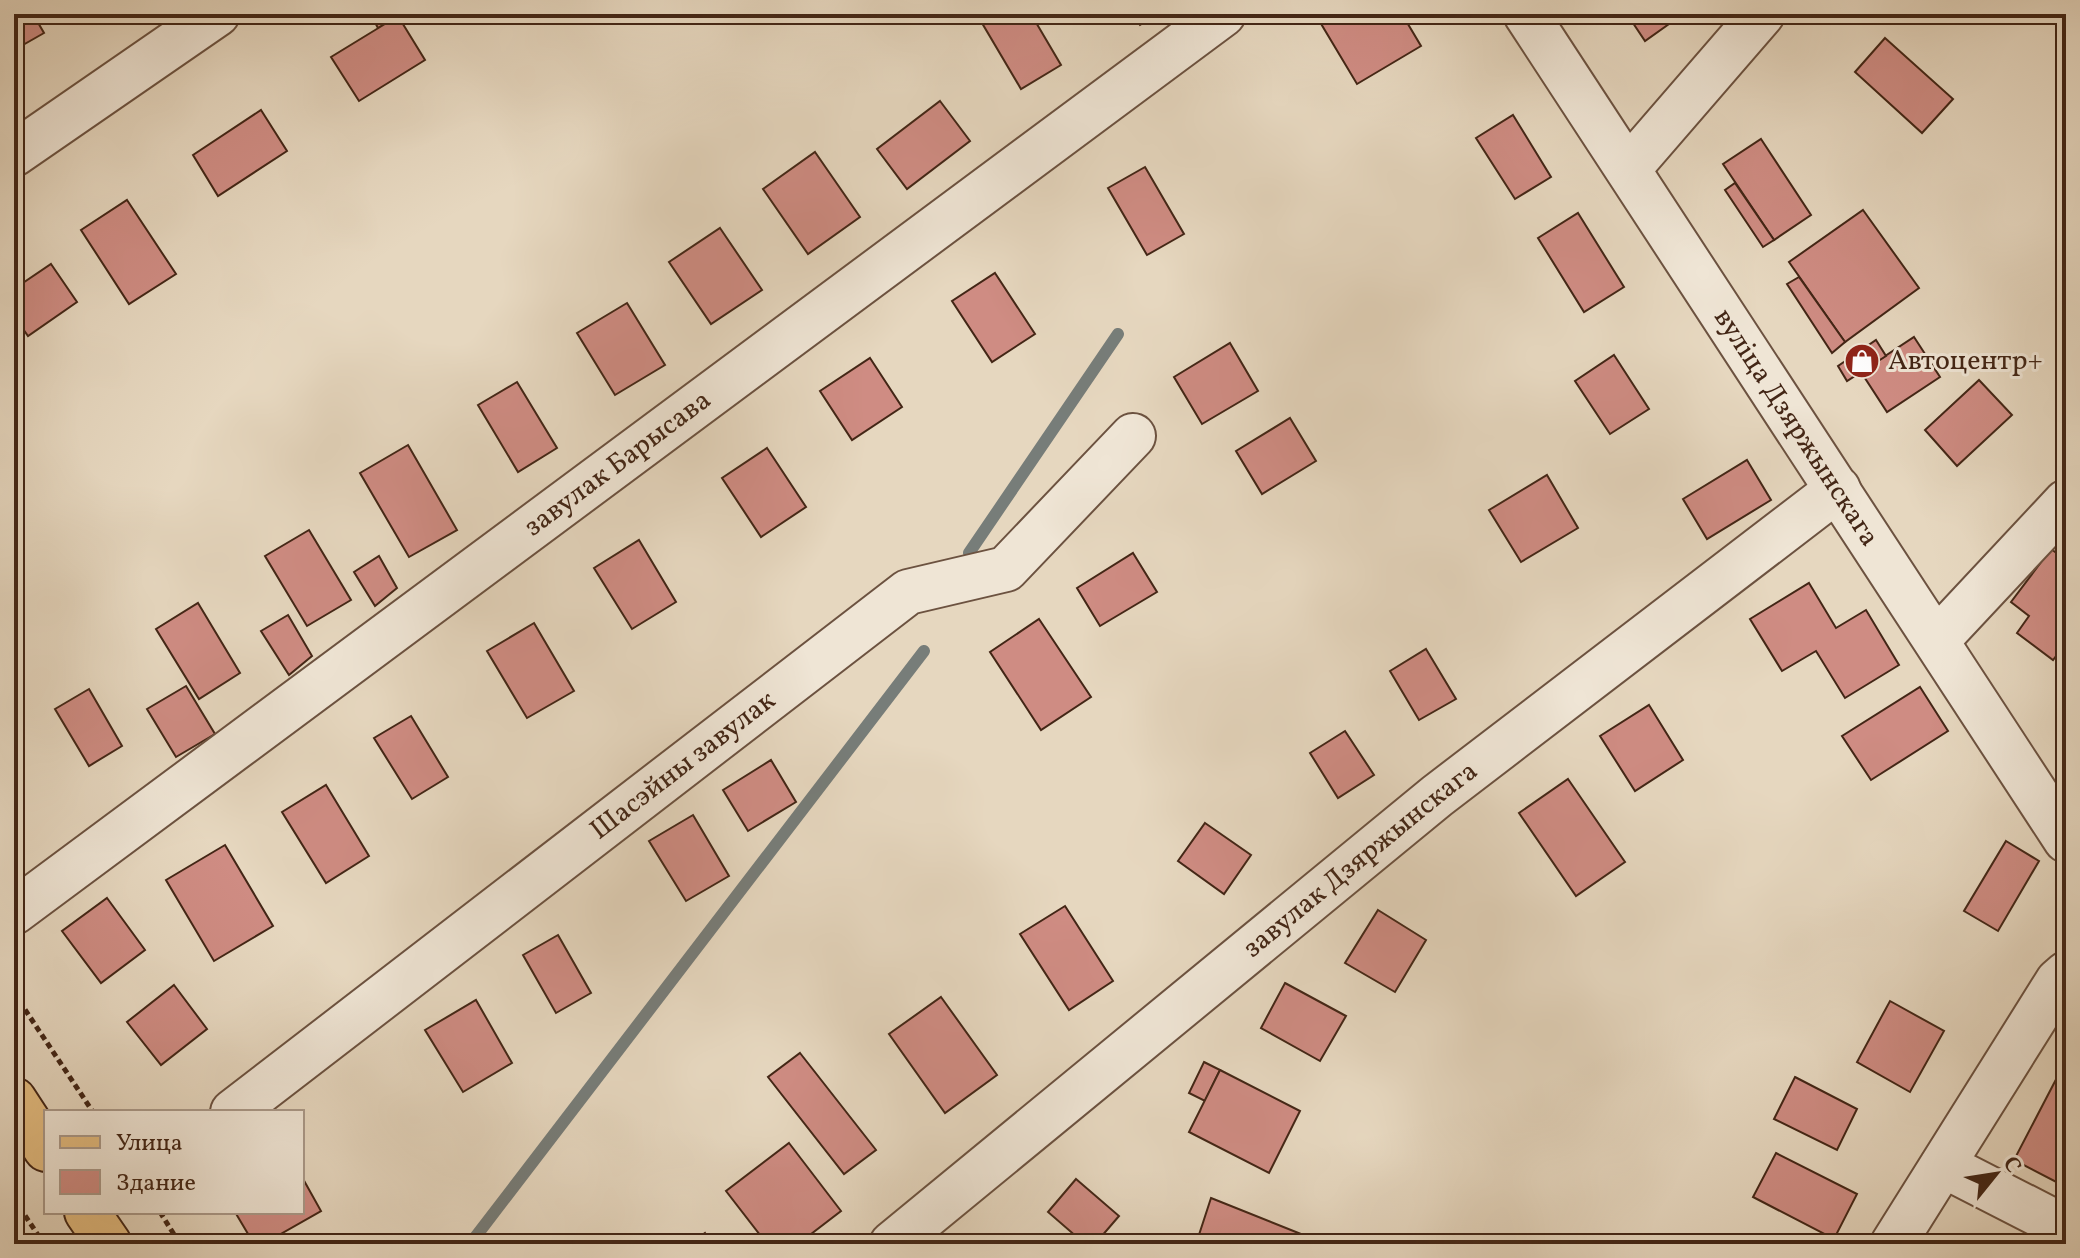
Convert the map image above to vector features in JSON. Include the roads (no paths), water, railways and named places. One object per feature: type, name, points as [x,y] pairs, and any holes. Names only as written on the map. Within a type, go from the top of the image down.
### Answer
[{"type":"main road","points":[[14,1100],[44,1146]]},
{"type":"street","points":[[14,154],[217,14]]},
{"type":"street","name":"завулак Барысава","points":[[14,912],[1223,14]]},
{"type":"street","name":"вуліца Дзяржынскага","points":[[1526,14],[2066,840]]},
{"type":"street","points":[[1628,169],[1762,14]]},
{"type":"street","name":"Шасэйны завулак","points":[[236,1110],[908,592],[1006,569],[1133,436]]},
{"type":"street","name":"завулак Дзяржынскага","points":[[892,1244],[1437,796],[1838,489]]},
{"type":"street","points":[[1937,640],[2066,502]]},
{"type":"street","points":[[1893,1244],[2058,981],[2066,974]]},
{"type":"street","points":[[1943,1165],[2066,1228]]},
{"type":"waterway","points":[[969,553],[1118,334]]},
{"type":"waterway","points":[[470,1244],[924,651]]},
{"type":"place","name":"Автоцентр+","points":[[1862,361]]}]
